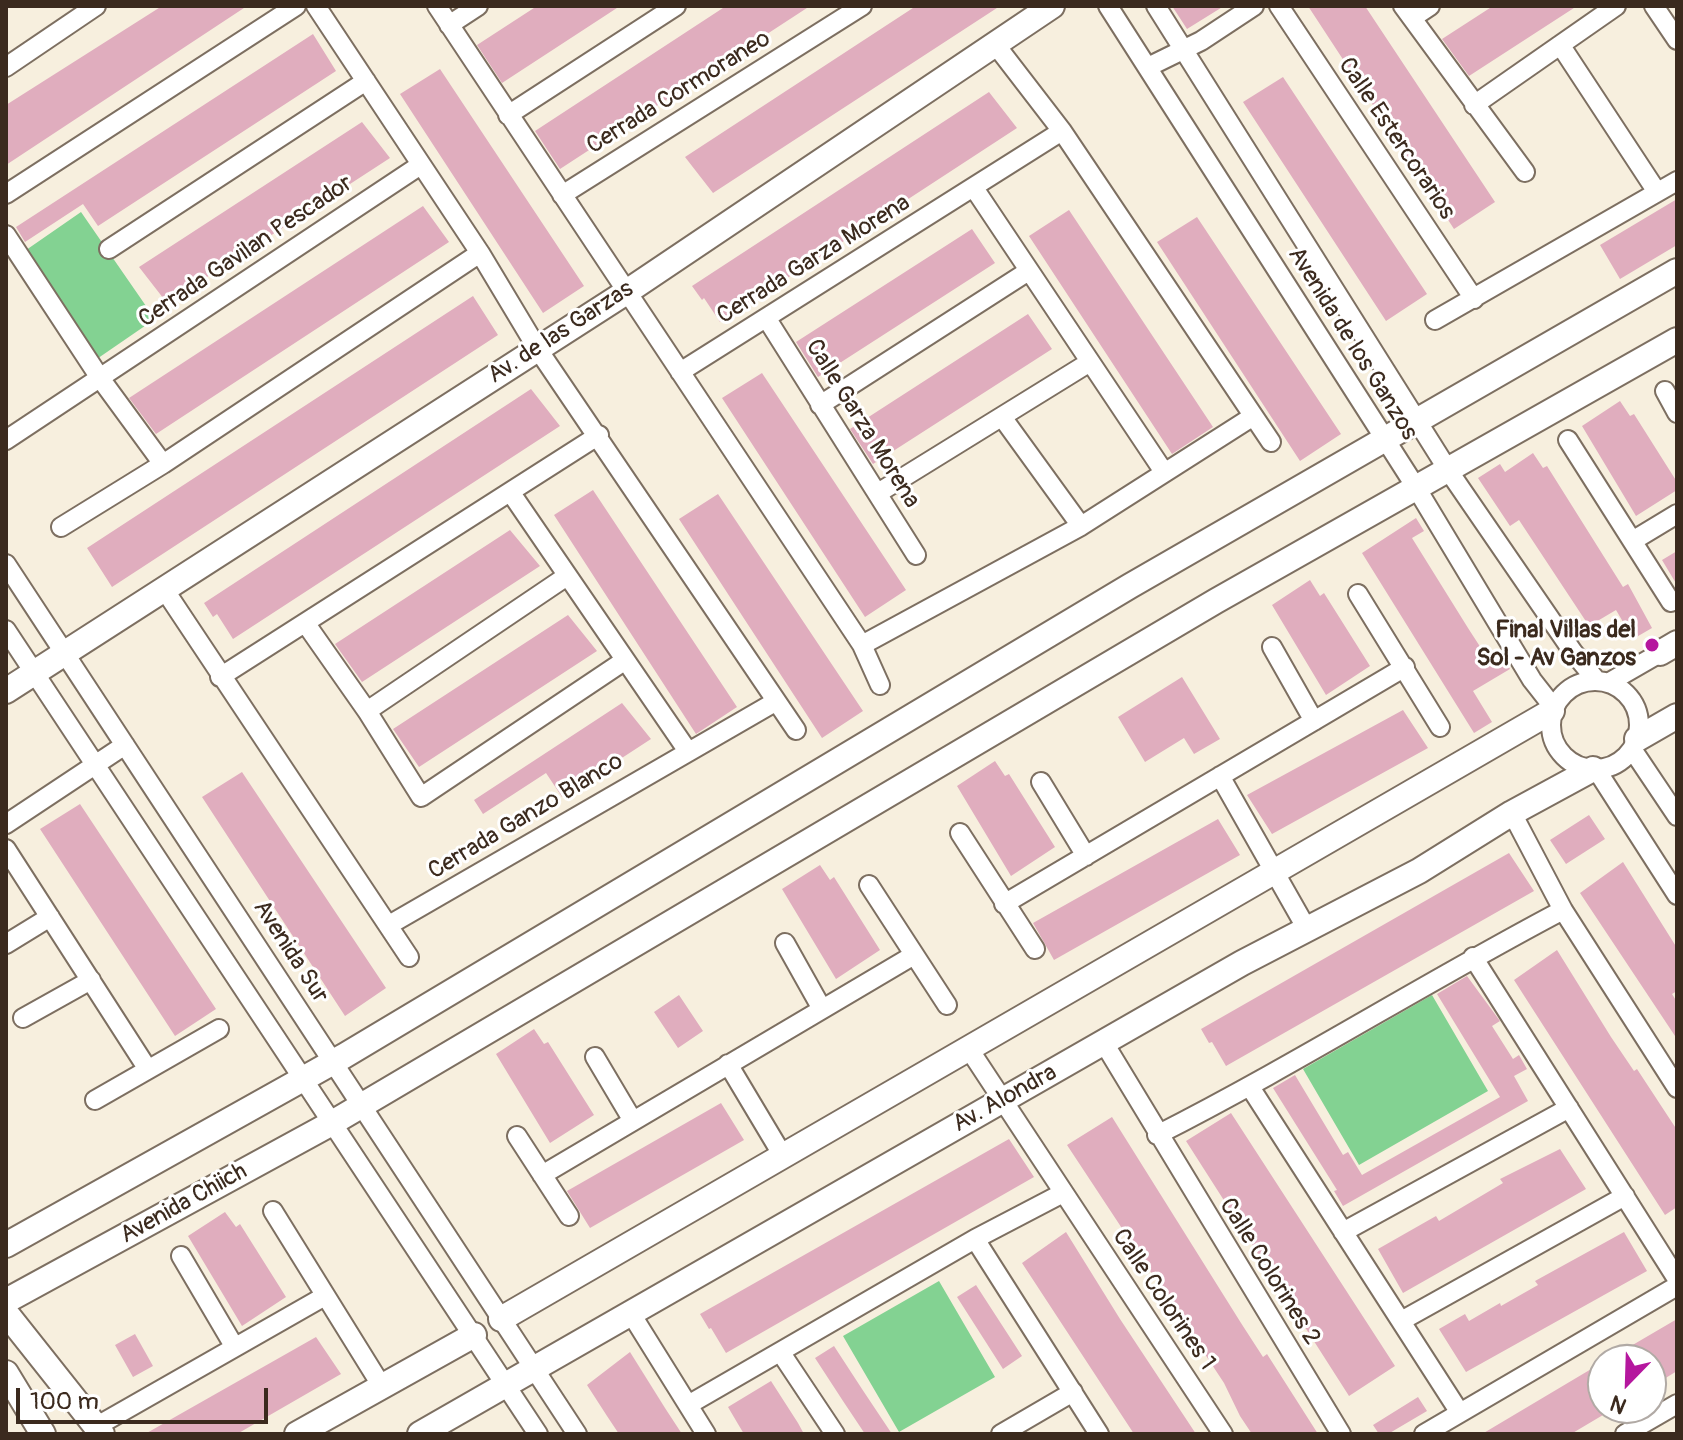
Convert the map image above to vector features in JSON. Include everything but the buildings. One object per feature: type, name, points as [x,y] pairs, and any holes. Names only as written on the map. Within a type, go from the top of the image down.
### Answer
[{"type":"main road","name":"Av. de las Garzas","points":[[34,672],[164,589],[532,338],[632,298],[1002,51],[1052,6]]},
{"type":"main road","points":[[6,1245],[334,1062],[1383,439],[1677,271]]},
{"type":"main road","name":"Avenida Chiich","points":[[6,1301],[332,1123],[1216,601],[1677,340]]},
{"type":"main road","points":[[6,691],[34,672]]},
{"type":"main road","points":[[501,1319],[969,1049],[1271,865],[1553,710]]},
{"type":"main road","points":[[1635,744],[1677,716]]},
{"type":"main road","name":"Av. Alondra","points":[[420,1434],[533,1368],[635,1321],[1008,1110],[1242,963],[1419,871],[1512,813],[1594,769]]},
{"type":"main road","points":[[6,1313],[106,1425]]},
{"type":"main road","points":[[297,1434],[377,1377],[474,1335]]},
{"type":"main road","points":[[6,1373],[43,1434]]},
{"type":"street","points":[[6,67],[96,6]]},
{"type":"street","points":[[6,194],[296,6]]},
{"type":"street","points":[[316,6],[419,166],[480,253],[532,338],[796,730]]},
{"type":"street","points":[[437,6],[862,645],[880,685]]},
{"type":"street","points":[[449,25],[478,6]]},
{"type":"street","points":[[508,115],[676,6]]},
{"type":"street","name":"Cerrada Cormoraneo","points":[[562,195],[862,6]]},
{"type":"street","name":"Avenida de los Ganzos","points":[[1108,6],[1150,66],[1553,710]]},
{"type":"street","name":"Avenida de los Ganzos","points":[[1156,6],[1448,470],[1573,652],[1602,682]]},
{"type":"street","points":[[1150,66],[1183,50],[1254,6]]},
{"type":"street","name":"Calle Estercorarios","points":[[1279,6],[1474,299]]},
{"type":"street","points":[[1430,6],[1407,12],[1525,172]]},
{"type":"street","points":[[1474,105],[1616,6]]},
{"type":"street","points":[[1654,6],[1677,40]]},
{"type":"street","points":[[1561,46],[1657,192]]},
{"type":"street","points":[[1002,51],[1062,131],[1271,442]]},
{"type":"street","points":[[109,249],[366,81]]},
{"type":"street","name":"Cerrada Garza Morena","points":[[680,372],[1062,131]]},
{"type":"street","name":"Cerrada Gavilan Pescador","points":[[9,438],[419,166]]},
{"type":"street","points":[[1435,320],[1677,181]]},
{"type":"street","points":[[974,188],[1027,272],[1164,472]]},
{"type":"street","points":[[6,235],[100,378],[163,464]]},
{"type":"street","points":[[61,527],[163,464],[480,253]]},
{"type":"street","points":[[820,405],[1027,272]]},
{"type":"street","name":"Calle Garza Morena","points":[[767,319],[916,555]]},
{"type":"street","points":[[878,493],[1090,362]]},
{"type":"street","points":[[1665,391],[1677,413]]},
{"type":"street","points":[[1002,417],[1081,526]]},
{"type":"street","points":[[862,645],[1081,526],[1252,417]]},
{"type":"street","points":[[220,677],[599,435]]},
{"type":"street","points":[[1568,440],[1671,602]]},
{"type":"street","points":[[511,493],[687,750]]},
{"type":"street","points":[[1634,540],[1677,514]]},
{"type":"street","name":"Avenida Sur","points":[[6,564],[577,1434]]},
{"type":"street","points":[[367,711],[567,576]]},
{"type":"street","points":[[164,589],[409,957]]},
{"type":"street","points":[[1358,594],[1440,727]]},
{"type":"street","points":[[306,624],[367,711],[421,797],[624,661]]},
{"type":"street","points":[[6,630],[90,769],[332,1123],[538,1434]]},
{"type":"street","points":[[1272,647],[1314,721]]},
{"type":"street","points":[[1635,744],[1615,765],[1594,769],[1581,767],[1562,755],[1551,734],[1553,710],[1574,686],[1602,682],[1668,648]]},
{"type":"street","points":[[1004,904],[1405,667]]},
{"type":"street","points":[[1602,682],[1628,695],[1634,705],[1638,716],[1635,744],[1677,816]]},
{"type":"street","name":"Cerrada Ganzo Blanco","points":[[389,925],[687,750],[775,702]]},
{"type":"street","points":[[6,824],[125,745]]},
{"type":"street","points":[[1594,769],[1677,895]]},
{"type":"street","points":[[1220,776],[1308,931]]},
{"type":"street","points":[[1041,782],[1086,856]]},
{"type":"street","points":[[1512,813],[1563,910],[1677,1088]]},
{"type":"street","points":[[960,833],[1035,949]]},
{"type":"street","points":[[6,849],[147,1068]]},
{"type":"street","points":[[869,885],[947,1005]]},
{"type":"street","points":[[1157,1135],[1250,1087],[1473,957],[1563,910]]},
{"type":"street","points":[[6,944],[50,917]]},
{"type":"street","points":[[785,943],[822,1009]]},
{"type":"street","points":[[542,1175],[914,955]]},
{"type":"street","points":[[1473,957],[1677,1279]]},
{"type":"street","points":[[23,1018],[91,980]]},
{"type":"street","points":[[95,1100],[219,1029]]},
{"type":"street","name":"Calle Colorines 1","points":[[969,1049],[1223,1434]]},
{"type":"street","name":"Calle Colorines 2","points":[[1108,1050],[1341,1434]]},
{"type":"street","points":[[595,1057],[633,1121]]},
{"type":"street","points":[[728,1064],[783,1156]]},
{"type":"street","points":[[1250,1087],[1460,1413]]},
{"type":"street","points":[[1343,1232],[1569,1108]]},
{"type":"street","points":[[517,1136],[569,1216]]},
{"type":"street","points":[[688,1405],[975,1239],[1063,1193]]},
{"type":"street","points":[[1401,1321],[1625,1196]]},
{"type":"street","points":[[273,1211],[377,1377]]},
{"type":"street","points":[[975,1239],[1099,1434]]},
{"type":"street","points":[[181,1256],[234,1346]]},
{"type":"street","points":[[1424,1434],[1677,1286]]},
{"type":"street","points":[[106,1425],[234,1346],[325,1296]]},
{"type":"street","points":[[474,1335],[501,1319]]},
{"type":"street","points":[[635,1321],[706,1434]]},
{"type":"street","points":[[781,1353],[835,1434]]},
{"type":"street","points":[[1001,1434],[1073,1392]]},
{"type":"street","points":[[1625,1434],[1677,1404]]},
{"type":"green space","points":[[81,212],[155,319],[91,363],[16,257]]},
{"type":"green space","points":[[1432,995],[1488,1091],[1359,1165],[1303,1069]]},
{"type":"green space","points":[[939,1281],[995,1377],[899,1432],[843,1336]]},
{"type":"place","name":"Final Villas del Sol - Av Ganzos","points":[[1652,645]]}]
